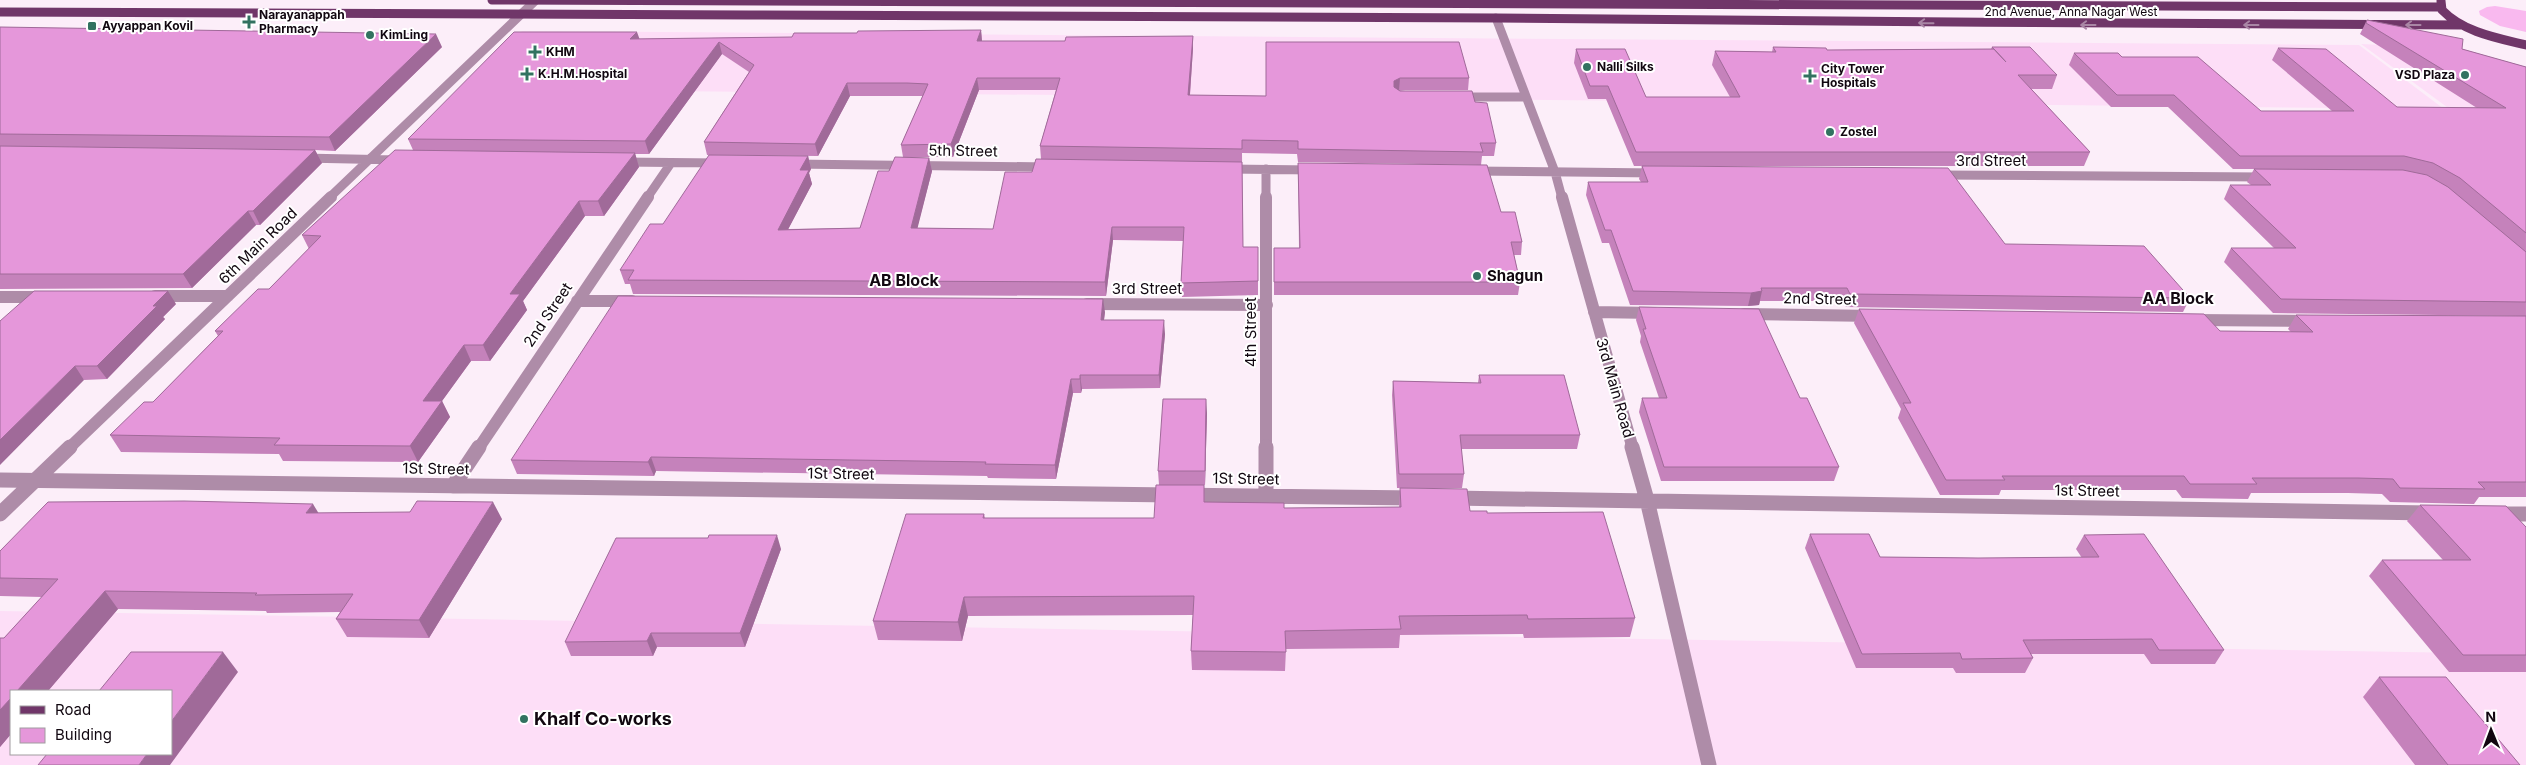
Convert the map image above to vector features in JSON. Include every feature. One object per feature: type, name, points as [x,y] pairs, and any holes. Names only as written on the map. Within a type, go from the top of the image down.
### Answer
[{"type":"main road","name":"2nd Avenue, Anna Nagar West","points":[[492,0],[2441,4]]},
{"type":"main road","points":[[2441,4],[2447,16],[2462,25],[2493,37],[2526,45]]},
{"type":"main road","name":"2nd Avenue, Anna Nagar West","points":[[0,12],[518,16],[1496,18],[2084,25],[2462,25]]},
{"type":"street","name":"6th Main Road","points":[[0,514],[536,0]]},
{"type":"street","name":"3rd Main Road","points":[[1496,18],[1555,172],[1647,500],[1709,765]]},
{"type":"street","points":[[1448,97],[1526,97]]},
{"type":"street","points":[[292,158],[409,160]]},
{"type":"street","points":[[613,162],[730,163]]},
{"type":"street","name":"2nd Street","points":[[453,486],[671,163]]},
{"type":"street","name":"5th Street","points":[[780,164],[1058,167]]},
{"type":"street","points":[[1217,169],[1326,170]]},
{"type":"street","name":"4th Street","points":[[1266,169],[1266,496]]},
{"type":"street","points":[[1466,171],[1665,173]]},
{"type":"street","name":"3rd Street","points":[[1924,175],[2272,177]]},
{"type":"street","points":[[139,296],[228,296]]},
{"type":"street","points":[[0,297],[60,297]]},
{"type":"street","points":[[577,301],[647,301]]},
{"type":"street","name":"3rd Street","points":[[1077,304],[1267,305]]},
{"type":"street","points":[[1594,312],[1664,313]]},
{"type":"street","name":"2nd Street","points":[[1733,314],[1882,316]]},
{"type":"street","points":[[2179,320],[2318,322]]},
{"type":"street","points":[[0,480],[35,481]]},
{"type":"street","name":"1St Street","points":[[35,481],[1647,500]]},
{"type":"street","name":"1st Street","points":[[1647,500],[2446,513]]},
{"type":"street","points":[[2486,514],[2526,514]]},
{"type":"shaded area","points":[[2495,6],[2526,11],[2526,32],[2500,26],[2480,15],[2479,11]]},
{"type":"shaded area","points":[[522,31],[2359,45],[2444,109],[460,89]]},
{"type":"shaded area","points":[[2361,44],[2425,47],[2510,64],[2526,165]]},
{"type":"shaded area","points":[[0,611],[2526,654],[2526,765],[0,765]]},
{"type":"building","points":[[2367,20],[2463,39],[2462,49],[2526,67],[2526,233],[2460,178],[2433,163],[2404,156],[2240,156],[2174,95],[2117,95],[2074,53],[2118,53],[2122,57],[2198,57],[2261,111],[2354,111],[2278,48],[2326,49],[2397,107],[2506,108],[2366,23]]},
{"type":"building","points":[[0,27],[436,34],[329,137],[0,134]]},
{"type":"building","points":[[981,30],[977,41],[1065,41],[1066,37],[1193,36],[1188,95],[1266,96],[1266,42],[1459,42],[1469,78],[1400,78],[1394,81],[1394,87],[1400,91],[1472,91],[1475,102],[1487,103],[1496,143],[1480,143],[1483,152],[1298,149],[1298,141],[1242,140],[1242,149],[1040,146],[1060,78],[977,78],[951,144],[901,145],[928,84],[907,83],[847,83],[815,144],[704,142],[754,65],[719,42],[645,141],[408,139],[514,32],[637,32],[630,39],[792,37],[794,33],[857,33],[858,31]]},
{"type":"building","points":[[1773,47],[1826,48],[1827,50],[2030,47],[2057,75],[2018,75],[2090,152],[1636,152],[1608,86],[1590,86],[1576,49],[1625,49],[1646,97],[1740,97],[1715,51],[1776,52]]},
{"type":"building","points":[[0,146],[315,150],[253,211],[248,211],[183,274],[0,274]]},
{"type":"building","points":[[395,150],[635,153],[598,201],[579,201],[510,294],[520,294],[483,345],[464,345],[423,401],[442,401],[410,446],[274,445],[280,438],[110,435],[144,402],[153,402],[223,331],[215,331],[258,289],[269,289],[321,236],[302,235]]},
{"type":"building","points":[[709,155],[808,156],[800,170],[809,170],[778,230],[860,228],[878,171],[889,171],[895,157],[929,158],[911,228],[993,229],[1005,172],[1032,172],[1036,159],[1242,162],[1243,247],[1258,247],[1258,281],[1181,283],[1184,227],[1112,227],[1105,282],[628,280],[634,270],[620,270],[650,224],[663,224]]},
{"type":"building","points":[[1298,163],[1487,165],[1501,212],[1515,212],[1522,242],[1511,242],[1520,282],[1274,282],[1274,248],[1300,248]]},
{"type":"building","points":[[1642,166],[1948,168],[2005,244],[2144,246],[2190,298],[1850,294],[1847,288],[1761,288],[1762,291],[1751,293],[1633,291],[1611,230],[1605,230],[1588,182],[1648,182]]},
{"type":"building","points":[[2254,169],[2403,170],[2427,175],[2448,187],[2526,252],[2526,302],[2281,299],[2231,248],[2296,248],[2230,185],[2271,185]]},
{"type":"building","points":[[34,291],[168,291],[153,306],[157,306],[97,366],[75,366],[0,440],[0,321]]},
{"type":"building","points":[[618,296],[1103,299],[1101,320],[1164,320],[1159,375],[1080,375],[1080,379],[1071,379],[1055,465],[985,464],[986,462],[651,457],[648,462],[511,460]]},
{"type":"building","points":[[1639,307],[1759,309],[1800,398],[1807,398],[1839,467],[1664,467],[1642,398],[1667,398],[1643,329],[1646,329]]},
{"type":"building","points":[[1859,309],[2204,314],[2220,331],[2313,332],[2296,315],[2526,316],[2526,482],[2478,482],[2485,489],[2400,488],[2393,479],[2358,478],[2252,478],[2257,484],[2190,484],[2184,476],[2002,476],[2005,480],[1946,480],[1903,403],[1911,403]]},
{"type":"building","points":[[1479,375],[1564,375],[1580,435],[1460,435],[1464,474],[1399,474],[1393,381],[1481,383]]},
{"type":"building","points":[[1163,399],[1206,399],[1205,471],[1158,471]]},
{"type":"building","points":[[1156,485],[1204,485],[1204,502],[1284,503],[1284,508],[1401,507],[1400,488],[1467,489],[1470,511],[1487,511],[1487,513],[1603,512],[1635,618],[1528,619],[1527,615],[1399,616],[1401,629],[1285,631],[1286,652],[1191,651],[1194,596],[964,597],[958,622],[873,621],[906,514],[984,514],[983,518],[1154,518]]},
{"type":"building","points":[[184,501],[313,504],[306,513],[410,512],[417,501],[493,502],[419,620],[336,619],[353,594],[255,595],[257,593],[105,591],[18,690],[10,690],[10,699],[0,710],[0,638],[4,638],[58,579],[0,578],[0,551],[48,502]]},
{"type":"building","points":[[2420,505],[2506,506],[2526,527],[2526,655],[2463,655],[2382,560],[2471,560]]},
{"type":"building","points":[[1810,534],[1869,534],[1880,557],[1978,558],[2099,557],[2084,535],[2144,534],[2224,650],[2159,650],[2152,639],[2023,640],[2033,658],[1962,659],[1960,653],[1862,654]]},
{"type":"building","points":[[709,535],[777,535],[740,633],[651,633],[647,641],[565,642],[616,538],[708,538]]},
{"type":"building","points":[[131,652],[223,652],[172,721],[172,690],[100,690]]},
{"type":"building","points":[[2379,677],[2446,677],[2520,765],[2448,765]]},
{"type":"building","points":[[46,755],[146,755],[139,765],[38,765]]},
{"type":"place","name":"Narayanappah Pharmacy","points":[[249,22]]},
{"type":"place","name":"Ayyappan Kovil","points":[[92,26]]},
{"type":"place","name":"KimLing","points":[[370,35]]},
{"type":"place","name":"KHM","points":[[535,52]]},
{"type":"place","name":"Nalli Silks","points":[[1587,67]]},
{"type":"place","name":"K.H.M.Hospital","points":[[527,74]]},
{"type":"place","name":"VSD Plaza","points":[[2465,75]]},
{"type":"place","name":"City Tower Hospitals","points":[[1810,76]]},
{"type":"place","name":"Zostel","points":[[1830,132]]},
{"type":"place","name":"Shagun","points":[[1477,276]]},
{"type":"place","name":"Khalf Co-works","points":[[524,719]]},
{"type":"district","name":"AB Block","points":[[904,280]]},
{"type":"district","name":"AA Block","points":[[2178,298]]}]
